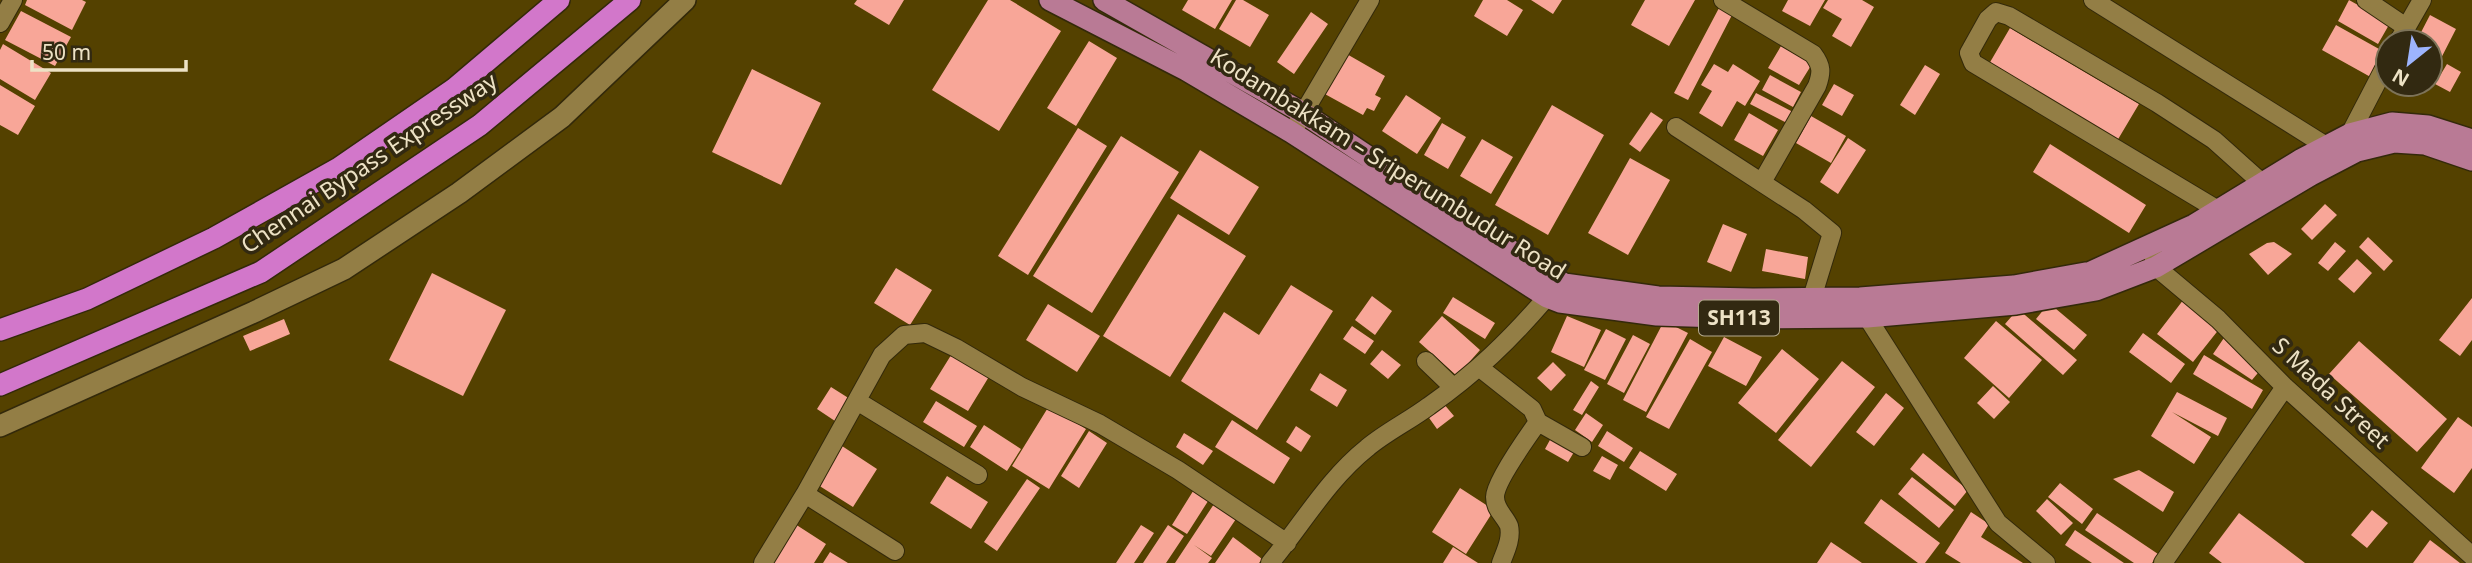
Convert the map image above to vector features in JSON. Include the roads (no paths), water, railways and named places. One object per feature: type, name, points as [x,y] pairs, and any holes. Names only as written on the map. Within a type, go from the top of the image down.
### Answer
[{"type":"highway","name":"Chennai Bypass Expressway","points":[[0,330],[98,294],[214,238],[339,168],[454,89],[559,0]]},
{"type":"highway","name":"Chennai Bypass Expressway","points":[[0,385],[261,272],[480,125],[630,0]]},
{"type":"main road","name":"Kodambakkam – Sriperumbudur Road","points":[[1050,0],[1186,70],[1291,132],[1547,297],[1560,302],[1657,315],[1753,318],[1864,307],[2029,302],[2096,290],[2357,151],[2394,142],[2425,144],[2472,160]]},
{"type":"main road","name":"Kodambakkam – Sriperumbudur Road","points":[[1104,0],[1303,113],[1464,221],[1564,284],[1658,297],[1812,298],[1864,307]]},
{"type":"main road","name":"Kodambakkam – Sriperumbudur Road","points":[[2154,257],[2218,210],[2350,134],[2392,124],[2428,125],[2472,140]]},
{"type":"street","points":[[0,23],[13,0]]},
{"type":"street","points":[[0,426],[344,269],[459,193],[562,117],[685,0]]},
{"type":"street","points":[[1291,132],[1370,0]]},
{"type":"street","points":[[1723,0],[1813,54],[1821,65],[1817,86],[1762,182]]},
{"type":"street","points":[[2093,0],[2326,146]]},
{"type":"street","points":[[2366,0],[2395,28]]},
{"type":"street","points":[[2406,28],[2422,0]]},
{"type":"street","points":[[2218,210],[1973,63],[1969,53],[1988,19],[1996,12],[2009,16],[2157,103],[2214,141],[2262,183]]},
{"type":"street","points":[[2350,134],[2374,88]]},
{"type":"street","points":[[1676,127],[1762,182],[1832,233],[1812,298]]},
{"type":"street","name":"S Mada Street","points":[[2154,257],[2285,387],[2472,556]]},
{"type":"street","points":[[1270,563],[1321,495],[1366,448],[1430,406],[1480,368],[1511,339],[1547,297]]},
{"type":"street","points":[[1864,307],[1998,523],[2046,563]]},
{"type":"street","points":[[763,563],[805,494],[882,355],[904,335],[925,333],[1022,387],[1100,424],[1178,470],[1287,542]]},
{"type":"street","points":[[1426,362],[1453,387]]},
{"type":"street","points":[[1480,368],[1532,409],[1538,422],[1582,447]]},
{"type":"street","points":[[2163,563],[2285,387]]},
{"type":"street","points":[[857,401],[978,475]]},
{"type":"street","points":[[1501,563],[1509,541],[1508,525],[1499,513],[1495,496],[1499,483],[1538,422]]},
{"type":"street","points":[[805,494],[895,551]]}]
